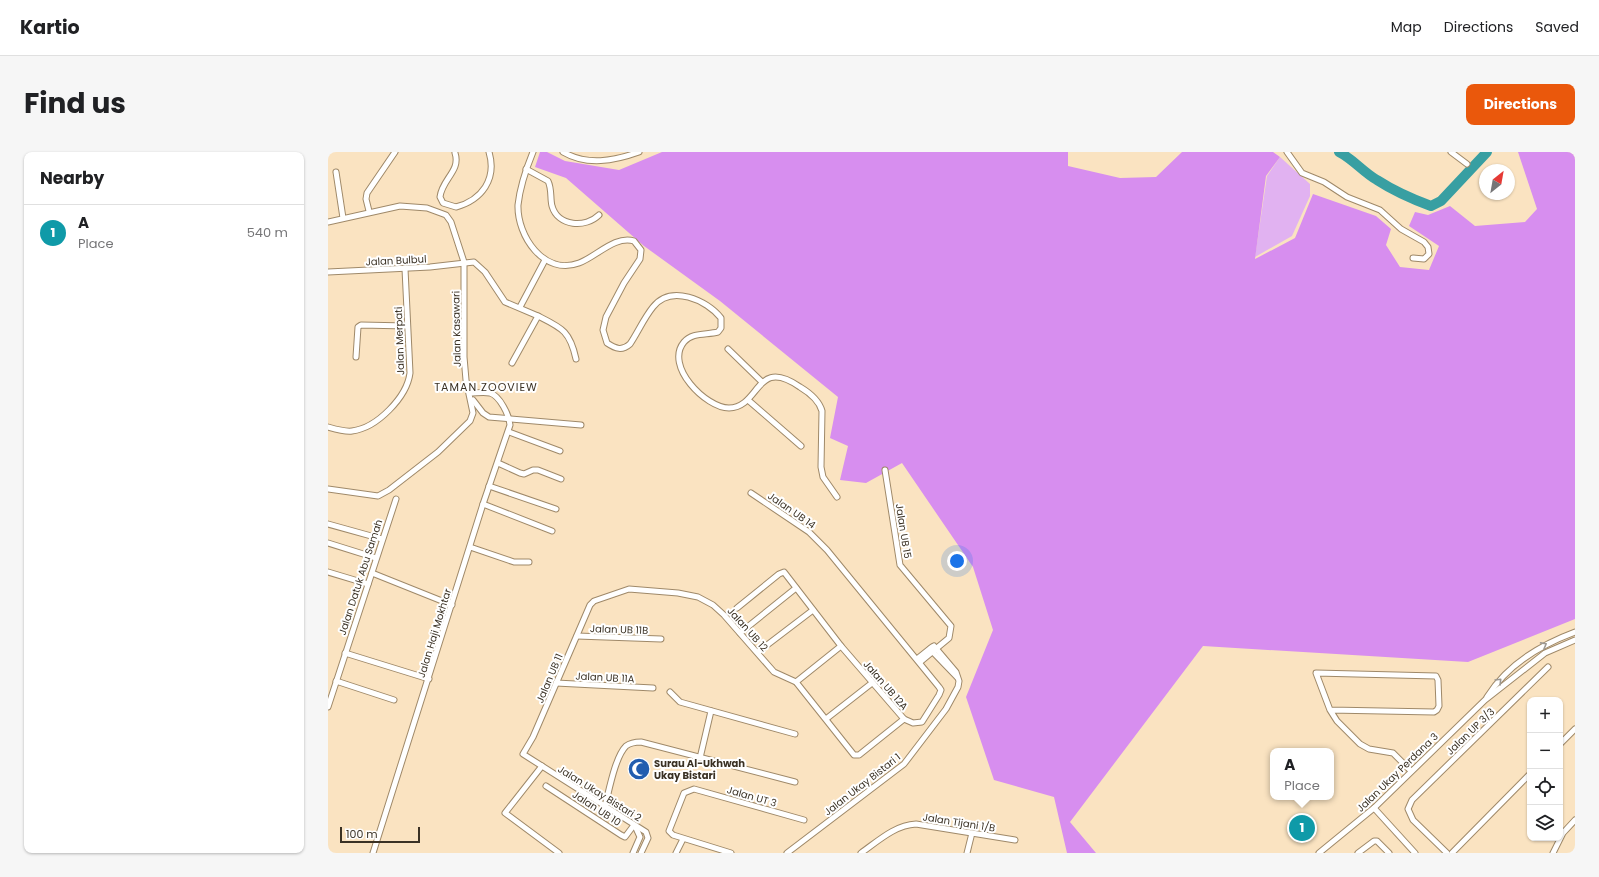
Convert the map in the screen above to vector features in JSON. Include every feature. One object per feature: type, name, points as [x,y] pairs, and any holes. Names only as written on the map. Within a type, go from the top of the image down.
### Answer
[{"type":"street","points":[[369,211],[366,199],[367,193],[395,152]]},
{"type":"street","points":[[455,153],[458,161],[456,168],[445,182],[440,197],[444,203],[456,207],[475,198],[489,182],[492,164],[489,152]]},
{"type":"street","points":[[532,152],[526,169],[518,206],[520,222],[526,238],[534,250],[544,260],[566,266],[579,263],[622,240],[634,241],[641,250],[642,254],[606,317],[603,330],[607,343],[620,349],[625,348],[630,344],[654,306],[670,296],[696,299],[710,306],[721,318],[721,328],[718,332],[699,334],[684,341],[678,354],[678,363],[682,375],[708,400],[720,408],[732,408],[748,400],[762,382],[770,378],[782,377],[791,381],[814,397],[820,404],[822,411],[821,467],[823,477],[837,497]]},
{"type":"street","points":[[563,152],[572,157],[588,161],[608,161],[639,152]]},
{"type":"street","points":[[1287,152],[1302,173],[1324,182],[1347,197],[1380,210],[1401,229],[1424,242],[1428,247],[1429,254],[1424,259],[1413,258]]},
{"type":"street","points":[[1451,152],[1467,164]]},
{"type":"street","points":[[526,169],[548,181],[552,206],[563,220],[581,224],[594,220],[599,215]]},
{"type":"street","points":[[336,172],[343,218]]},
{"type":"street","name":"Jalan Kasawari","points":[[328,222],[369,211],[400,206],[416,206],[436,211],[446,216],[450,222],[464,262],[464,357],[466,380],[471,395],[473,413],[470,421],[438,452],[389,490],[378,496],[328,489]]},
{"type":"street","points":[[520,307],[544,260]]},
{"type":"street","points":[[464,262],[474,262],[480,266],[505,302],[520,307],[560,327],[566,332],[573,346],[576,359]]},
{"type":"street","name":"Jalan Bulbul","points":[[328,272],[405,269],[464,262]]},
{"type":"street","name":"Jalan Merpati","points":[[328,428],[352,432],[364,428],[378,419],[403,395],[407,387],[410,373],[405,269]]},
{"type":"street","points":[[512,363],[538,316]]},
{"type":"street","points":[[356,357],[358,327],[361,325],[407,326]]},
{"type":"street","points":[[728,349],[762,382]]},
{"type":"street","points":[[471,395],[490,394],[498,398],[510,419]]},
{"type":"street","points":[[471,395],[486,416],[581,425]]},
{"type":"street","points":[[748,400],[801,446]]},
{"type":"street","name":"Jalan Haji Mokhtar","points":[[373,853],[483,504],[508,432],[510,419]]},
{"type":"street","points":[[508,432],[560,451]]},
{"type":"street","points":[[498,463],[520,473],[524,474],[533,470],[538,470],[562,479]]},
{"type":"street","name":"Jalan UB 15","points":[[885,470],[900,565],[951,626],[949,638],[918,661]]},
{"type":"street","points":[[489,486],[556,509]]},
{"type":"street","name":"Jalan UB 14","points":[[751,493],[809,532],[853,580]]},
{"type":"street","name":"Jalan Datuk Abu Samah","points":[[328,707],[396,499]]},
{"type":"street","points":[[483,504],[552,531]]},
{"type":"street","points":[[328,524],[382,539]]},
{"type":"street","points":[[328,543],[376,558]]},
{"type":"street","points":[[470,547],[514,562],[529,562]]},
{"type":"street","points":[[328,572],[368,584]]},
{"type":"street","name":"Jalan UB 12A","points":[[737,608],[779,574],[784,572],[841,646],[904,719],[913,723],[922,722],[941,690],[853,580]]},
{"type":"street","points":[[372,573],[452,605]]},
{"type":"street","points":[[740,633],[796,588]]},
{"type":"street","name":"Jalan UB 12","points":[[590,605],[594,601],[623,590],[678,593],[698,597],[713,605],[758,652],[774,672],[796,682],[854,755],[857,756],[904,719]]},
{"type":"street","name":"Jalan UB 11","points":[[526,756],[523,754],[533,737],[590,605]]},
{"type":"street","points":[[758,652],[813,610]]},
{"type":"street","name":"Jalan Ukay Perdana 3","points":[[1485,700],[1492,689],[1516,664],[1539,647],[1575,632]]},
{"type":"street","name":"Jalan UB 11B","points":[[577,636],[661,639]]},
{"type":"street","name":"Jalan Ukay Perdana 3","points":[[1319,853],[1374,808],[1485,700],[1545,653],[1575,640]]},
{"type":"street","points":[[796,682],[841,646]]},
{"type":"street","name":"Jalan Ukay Bistari 1","points":[[787,853],[904,764],[946,709],[958,687],[958,678],[956,672],[933,649]]},
{"type":"street","points":[[345,653],[429,679]]},
{"type":"street","name":"Jalan UP 3/3","points":[[1447,853],[1413,820],[1408,809],[1412,800],[1548,667]]},
{"type":"street","points":[[1330,710],[1434,712],[1437,710],[1438,706],[1438,680],[1436,676],[1316,673],[1330,710],[1337,722],[1360,744],[1369,748],[1393,753],[1412,771]]},
{"type":"street","points":[[336,681],[394,700]]},
{"type":"street","points":[[826,719],[872,683]]},
{"type":"street","name":"Jalan UB 11A","points":[[556,684],[653,688]]},
{"type":"street","points":[[670,692],[680,702],[795,734]]},
{"type":"street","points":[[700,758],[711,711]]},
{"type":"street","points":[[1563,741],[1575,729]]},
{"type":"street","points":[[605,806],[621,755],[626,746],[634,742],[641,742],[795,782]]},
{"type":"street","name":"Jalan Ukay Bistari 2","points":[[526,756],[648,835],[641,853]]},
{"type":"street","points":[[542,766],[506,813],[559,853]]},
{"type":"street","points":[[1452,853],[1527,777]]},
{"type":"street","name":"Jalan UB 10","points":[[546,786],[625,837],[634,825]]},
{"type":"street","name":"Jalan UT 3","points":[[727,853],[683,839],[673,835],[669,831],[670,824],[684,793],[694,789],[804,820]]},
{"type":"street","points":[[1374,808],[1415,853]]},
{"type":"street","points":[[1553,853],[1563,833],[1575,820]]},
{"type":"street","name":"Jalan Tijani 1/B","points":[[861,853],[906,824],[916,824],[1015,840]]},
{"type":"street","points":[[633,853],[640,837],[634,825]]},
{"type":"street","points":[[967,853],[972,833]]},
{"type":"street","points":[[676,853],[683,839]]},
{"type":"street","points":[[1358,853],[1374,841],[1377,841],[1389,853]]},
{"type":"shaded area","points":[[540,152],[547,152],[565,161],[619,170],[662,152],[1068,152],[1068,166],[1120,178],[1156,177],[1182,152],[1273,152],[1280,157],[1266,176],[1255,259],[1295,238],[1313,194],[1376,216],[1391,229],[1386,245],[1400,267],[1429,270],[1439,246],[1409,226],[1415,212],[1428,215],[1450,206],[1475,226],[1525,222],[1537,209],[1518,152],[1575,152],[1575,619],[1468,662],[1203,646],[1070,822],[1096,853],[1067,853],[1054,797],[994,780],[966,697],[993,630],[973,567],[902,463],[866,483],[840,480],[848,446],[830,438],[838,397],[720,301],[644,246],[566,178],[535,167]]},
{"type":"shaded area","points":[[1280,157],[1310,184],[1310,196],[1292,236],[1255,257],[1267,176]]},
{"type":"waterway","points":[[1339,152],[1383,184],[1417,201],[1431,206],[1441,201],[1487,152]]},
{"type":"place","name":"Surau Al-Ukhwah Ukay Bistari","points":[[639,769]]},
{"type":"place","name":"A","points":[[1302,828]]},
{"type":"district","name":"TAMAN ZOOVIEW","points":[[486,387]]}]
